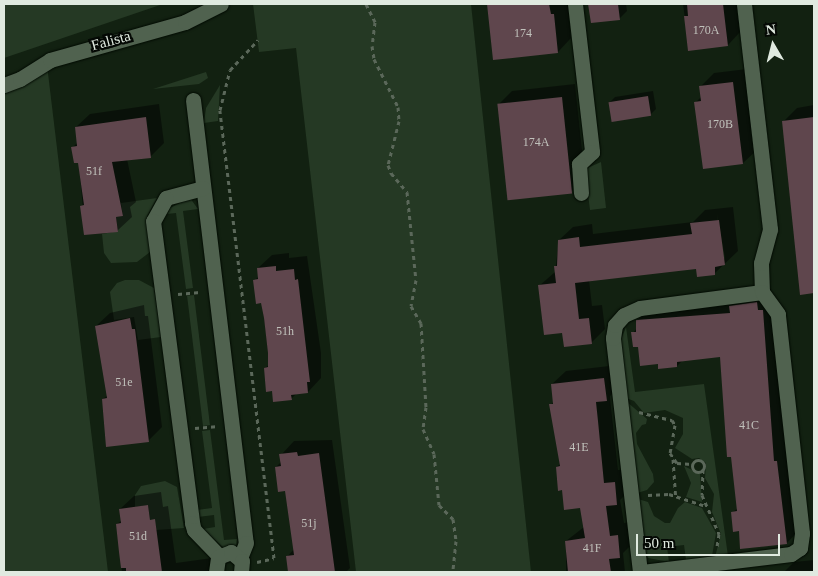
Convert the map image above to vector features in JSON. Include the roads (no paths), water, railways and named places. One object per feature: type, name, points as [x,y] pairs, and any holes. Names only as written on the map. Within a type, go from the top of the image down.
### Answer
[{"type":"lane","name":"Falista","points":[[4,85],[20,79],[50,60],[186,22],[221,4]]},
{"type":"lane","points":[[576,4],[592,152],[579,164],[581,194]]},
{"type":"lane","points":[[744,4],[770,229],[761,263],[762,292],[778,314],[802,542],[800,548],[791,554],[641,572],[613,338],[615,325],[624,315],[640,308],[762,292]]},
{"type":"lane","points":[[193,100],[246,543],[244,566]]},
{"type":"lane","points":[[203,188],[166,198],[153,221],[192,523],[194,530],[219,556]]},
{"type":"lane","points":[[216,572],[215,562],[219,556],[231,552],[244,566]]}]
